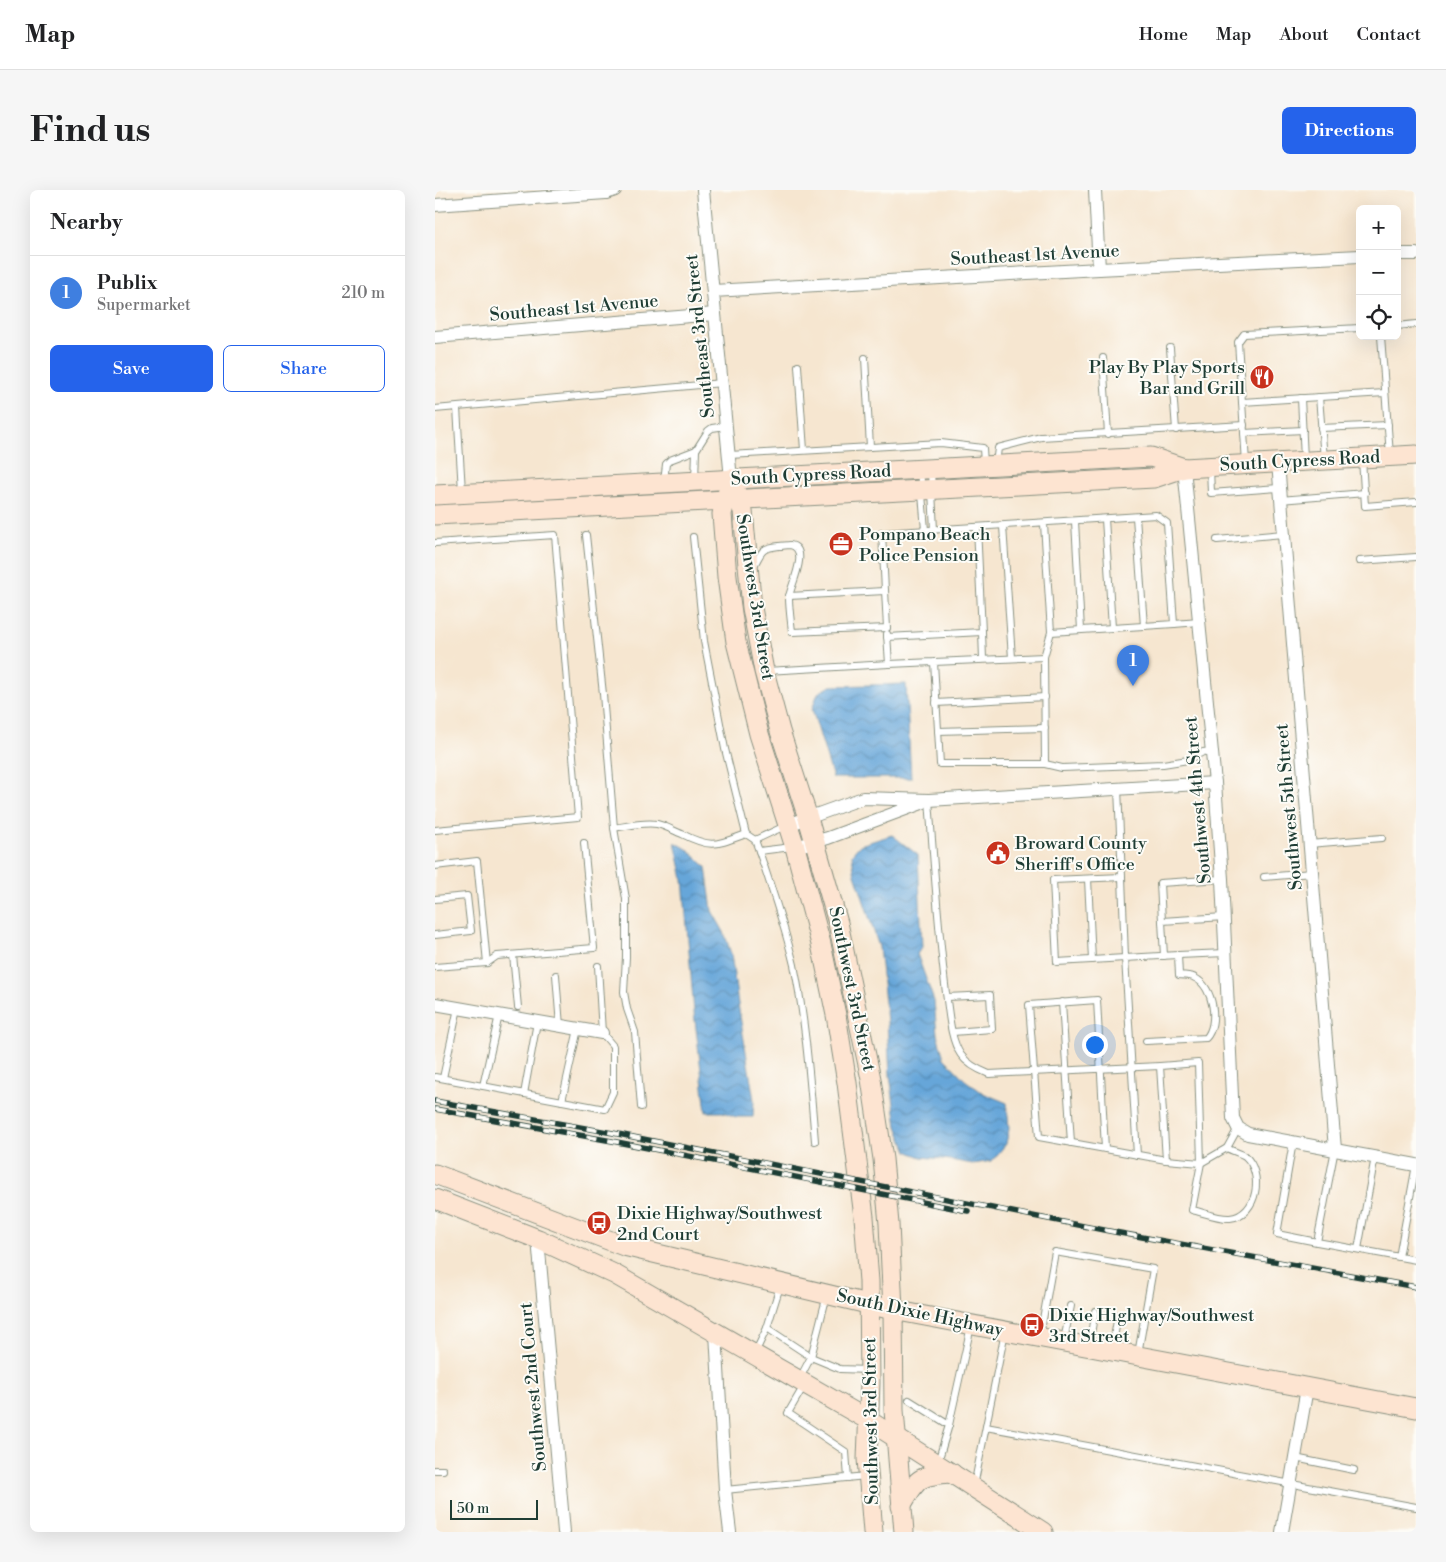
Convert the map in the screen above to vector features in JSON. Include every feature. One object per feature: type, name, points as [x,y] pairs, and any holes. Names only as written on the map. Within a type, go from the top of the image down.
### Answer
[{"type":"street","points":[[435,205],[605,193],[615,190]]},
{"type":"street","name":"Southeast 3rd Street","points":[[703,190],[731,479]]},
{"type":"street","points":[[1095,190],[1099,269]]},
{"type":"street","points":[[1401,254],[1416,254]]},
{"type":"street","name":"Southeast 1st Avenue","points":[[713,291],[1356,256]]},
{"type":"street","name":"Southeast 1st Avenue","points":[[435,338],[715,314]]},
{"type":"street","name":"South Cypress Road","points":[[435,515],[1153,478],[1185,468],[1416,455]]},
{"type":"street","name":"South Cypress Road","points":[[435,494],[1151,457],[1185,468]]},
{"type":"street","name":"Southwest 5th Street","points":[[1277,463],[1335,1149]]},
{"type":"street","name":"Southwest 4th Street","points":[[1185,468],[1215,783],[1227,953],[1233,1118],[1238,1128]]},
{"type":"street","name":"Southwest 3rd Street","points":[[731,479],[732,500],[722,514],[736,642],[759,734],[795,847],[821,944],[842,1048],[864,1216],[870,1304],[868,1476],[873,1532]]},
{"type":"street","name":"Southwest 3rd Street","points":[[732,500],[743,511],[757,638],[764,671],[815,842],[845,952],[873,1087],[883,1159],[889,1224],[896,1437],[904,1532]]},
{"type":"street","points":[[788,826],[863,798],[929,800],[1215,783]]},
{"type":"street","points":[[795,847],[815,842],[929,800]]},
{"type":"street","points":[[435,1004],[602,1033]]},
{"type":"street","points":[[1238,1128],[1248,1134],[1416,1165]]},
{"type":"street","name":"South Dixie Highway","points":[[435,1174],[624,1246],[893,1310],[1416,1408]]},
{"type":"street","points":[[435,1199],[538,1239],[614,1274],[868,1420],[1043,1532]]},
{"type":"street","name":"Southwest 2nd Court","points":[[538,1239],[563,1532]]},
{"type":"street","points":[[716,1333],[725,1490],[730,1532]]},
{"type":"street","points":[[1281,1532],[1307,1388]]},
{"type":"street","points":[[901,1506],[918,1480],[945,1468]]},
{"type":"lane","points":[[1401,326],[1416,324]]},
{"type":"lane","points":[[1246,464],[1238,342],[1244,334],[1356,328]]},
{"type":"lane","points":[[1381,340],[1390,456]]},
{"type":"lane","points":[[1170,348],[1175,430]]},
{"type":"lane","points":[[865,358],[870,446]]},
{"type":"lane","points":[[1103,358],[1108,434]]},
{"type":"lane","points":[[798,366],[804,450]]},
{"type":"lane","points":[[435,409],[722,383]]},
{"type":"lane","points":[[1242,402],[1385,393]]},
{"type":"lane","points":[[1319,397],[1324,460]]},
{"type":"lane","points":[[1301,398],[1304,461]]},
{"type":"lane","points":[[457,408],[462,493]]},
{"type":"lane","points":[[990,466],[998,448],[1041,437],[1244,425]]},
{"type":"lane","points":[[1321,428],[1387,425]]},
{"type":"lane","points":[[695,481],[696,450],[708,431],[712,428],[726,426]]},
{"type":"lane","points":[[1244,433],[1303,430]]},
{"type":"lane","points":[[729,454],[941,443],[983,448],[990,466]]},
{"type":"lane","points":[[664,483],[666,464],[670,460],[696,450]]},
{"type":"lane","points":[[1362,458],[1365,506],[1416,502]]},
{"type":"lane","points":[[1210,467],[1211,493],[1365,493]]},
{"type":"lane","points":[[925,469],[934,530]]},
{"type":"lane","points":[[925,469],[927,489],[925,530]]},
{"type":"lane","points":[[889,664],[882,533],[1044,524],[1156,515],[1167,522],[1174,624]]},
{"type":"lane","points":[[1136,517],[1145,626]]},
{"type":"lane","points":[[1105,519],[1112,628]]},
{"type":"lane","points":[[1075,521],[1081,630]]},
{"type":"lane","points":[[1044,524],[1051,632],[1045,657],[1045,764]]},
{"type":"lane","points":[[1003,526],[1012,658]]},
{"type":"lane","points":[[977,527],[983,660]]},
{"type":"lane","points":[[1217,540],[1283,534]]},
{"type":"lane","points":[[435,543],[555,535],[578,817],[435,830]]},
{"type":"lane","points":[[586,536],[603,694],[614,828],[626,899],[627,928],[624,992],[627,1009],[635,1032],[641,1107]]},
{"type":"lane","points":[[693,537],[706,650],[725,749],[745,834],[755,840],[794,966],[803,1015],[815,1141]]},
{"type":"lane","points":[[749,577],[761,552],[771,547],[791,545],[799,553],[799,567],[789,596],[792,632],[887,628]]},
{"type":"lane","points":[[1359,561],[1416,557]]},
{"type":"lane","points":[[789,596],[885,591]]},
{"type":"lane","points":[[1051,632],[1199,622]]},
{"type":"lane","points":[[887,637],[982,632]]},
{"type":"lane","points":[[764,671],[1045,657]]},
{"type":"lane","points":[[934,662],[939,764],[1045,764],[1062,768],[1163,764],[1188,760],[1203,752],[1212,751]]},
{"type":"lane","points":[[936,703],[1045,697]]},
{"type":"lane","points":[[938,731],[1045,728]]},
{"type":"lane","points":[[1118,788],[1125,958],[1137,1155]]},
{"type":"lane","points":[[929,800],[940,945],[953,1032],[961,1055],[970,1065],[989,1074],[1198,1063],[1201,1163],[1192,1210],[1229,1218],[1249,1207],[1255,1194],[1254,1170],[1245,1156],[1227,1148]]},
{"type":"lane","points":[[614,828],[655,824],[665,826],[701,843],[708,844],[722,843],[745,834]]},
{"type":"lane","points":[[755,840],[788,826]]},
{"type":"lane","points":[[1309,844],[1382,838]]},
{"type":"lane","points":[[435,968],[487,963],[497,956],[593,948],[584,843]]},
{"type":"lane","points":[[759,851],[795,847]]},
{"type":"lane","points":[[435,866],[477,861],[487,963]]},
{"type":"lane","points":[[1264,877],[1312,873]]},
{"type":"lane","points":[[1122,877],[1053,880],[1057,962],[1227,953]]},
{"type":"lane","points":[[1087,879],[1092,960]]},
{"type":"lane","points":[[1164,956],[1160,883],[1222,879]]},
{"type":"lane","points":[[435,899],[467,896],[471,931],[435,935]]},
{"type":"lane","points":[[1162,921],[1225,917]]},
{"type":"lane","points":[[513,955],[518,1007]]},
{"type":"lane","points":[[1146,1041],[1206,1038],[1210,1034],[1212,1025],[1211,998],[1207,989],[1194,977],[1179,975],[1178,955]]},
{"type":"lane","points":[[435,1077],[605,1109],[613,1092],[613,1046],[602,1033],[598,966]]},
{"type":"lane","points":[[556,975],[560,1026]]},
{"type":"lane","points":[[947,996],[990,995],[992,1029],[953,1032]]},
{"type":"lane","points":[[1105,1149],[1097,1000],[1029,1005],[1039,1137],[1137,1155],[1166,1160],[1201,1163],[1227,1148],[1238,1128]]},
{"type":"lane","points":[[1062,1002],[1071,1143]]},
{"type":"lane","points":[[443,1078],[458,1008]]},
{"type":"lane","points":[[483,1086],[499,1015]]},
{"type":"lane","points":[[524,1094],[537,1022]]},
{"type":"lane","points":[[562,1101],[578,1029]]},
{"type":"lane","points":[[1159,1066],[1166,1160]]},
{"type":"lane","points":[[1293,1142],[1277,1234],[1416,1260]]},
{"type":"lane","points":[[1317,1242],[1335,1149]]},
{"type":"lane","points":[[1358,1250],[1375,1157]]},
{"type":"lane","points":[[1399,1257],[1416,1165]]},
{"type":"lane","points":[[1040,1337],[1055,1252],[1153,1269],[1137,1355]]},
{"type":"lane","points":[[755,1354],[767,1328],[781,1283]]},
{"type":"lane","points":[[828,1294],[811,1357],[788,1413],[846,1452],[847,1478]]},
{"type":"lane","points":[[1064,1341],[1071,1306]]},
{"type":"lane","points":[[1089,1346],[1095,1311]]},
{"type":"lane","points":[[1111,1350],[1118,1315]]},
{"type":"lane","points":[[945,1468],[949,1425],[971,1324]]},
{"type":"lane","points":[[767,1328],[811,1357],[841,1369],[869,1370]]},
{"type":"lane","points":[[974,1487],[1005,1330]]},
{"type":"lane","points":[[909,1400],[949,1425]]},
{"type":"lane","points":[[985,1427],[1416,1507]]},
{"type":"lane","points":[[1295,1458],[1353,1470]]},
{"type":"lane","points":[[435,1470],[443,1470]]},
{"type":"lane","points":[[725,1490],[868,1476]]},
{"type":"water","points":[[906,684],[911,778],[833,778],[812,709],[818,693],[831,686]]},
{"type":"water","points":[[892,835],[918,855],[922,947],[917,954],[934,1001],[937,1034],[944,1058],[965,1080],[983,1093],[1007,1103],[1009,1129],[1006,1144],[992,1161],[973,1164],[921,1157],[907,1151],[897,1126],[890,1075],[887,1021],[879,947],[854,871],[852,854],[860,845]]},
{"type":"water","points":[[675,842],[687,849],[706,867],[712,911],[724,932],[731,954],[754,1100],[753,1117],[736,1117],[723,1112],[706,1112],[694,1012],[683,879]]},
{"type":"railway","points":[[435,1101],[613,1133],[1109,1231],[1416,1287]]},
{"type":"railway","points":[[435,1109],[612,1141],[968,1211]]},
{"type":"place","name":"Play By Play Sports Bar and Grill","points":[[1262,377]]},
{"type":"place","name":"Pompano Beach Police Pension","points":[[841,544]]},
{"type":"place","name":"Publix","points":[[1133,686]]},
{"type":"place","name":"Broward County Sheriff's Office","points":[[998,853]]},
{"type":"place","name":"Dixie Highway/Southwest 2nd Court","points":[[599,1223]]},
{"type":"place","name":"Dixie Highway/Southwest 3rd Street","points":[[1032,1325]]}]
